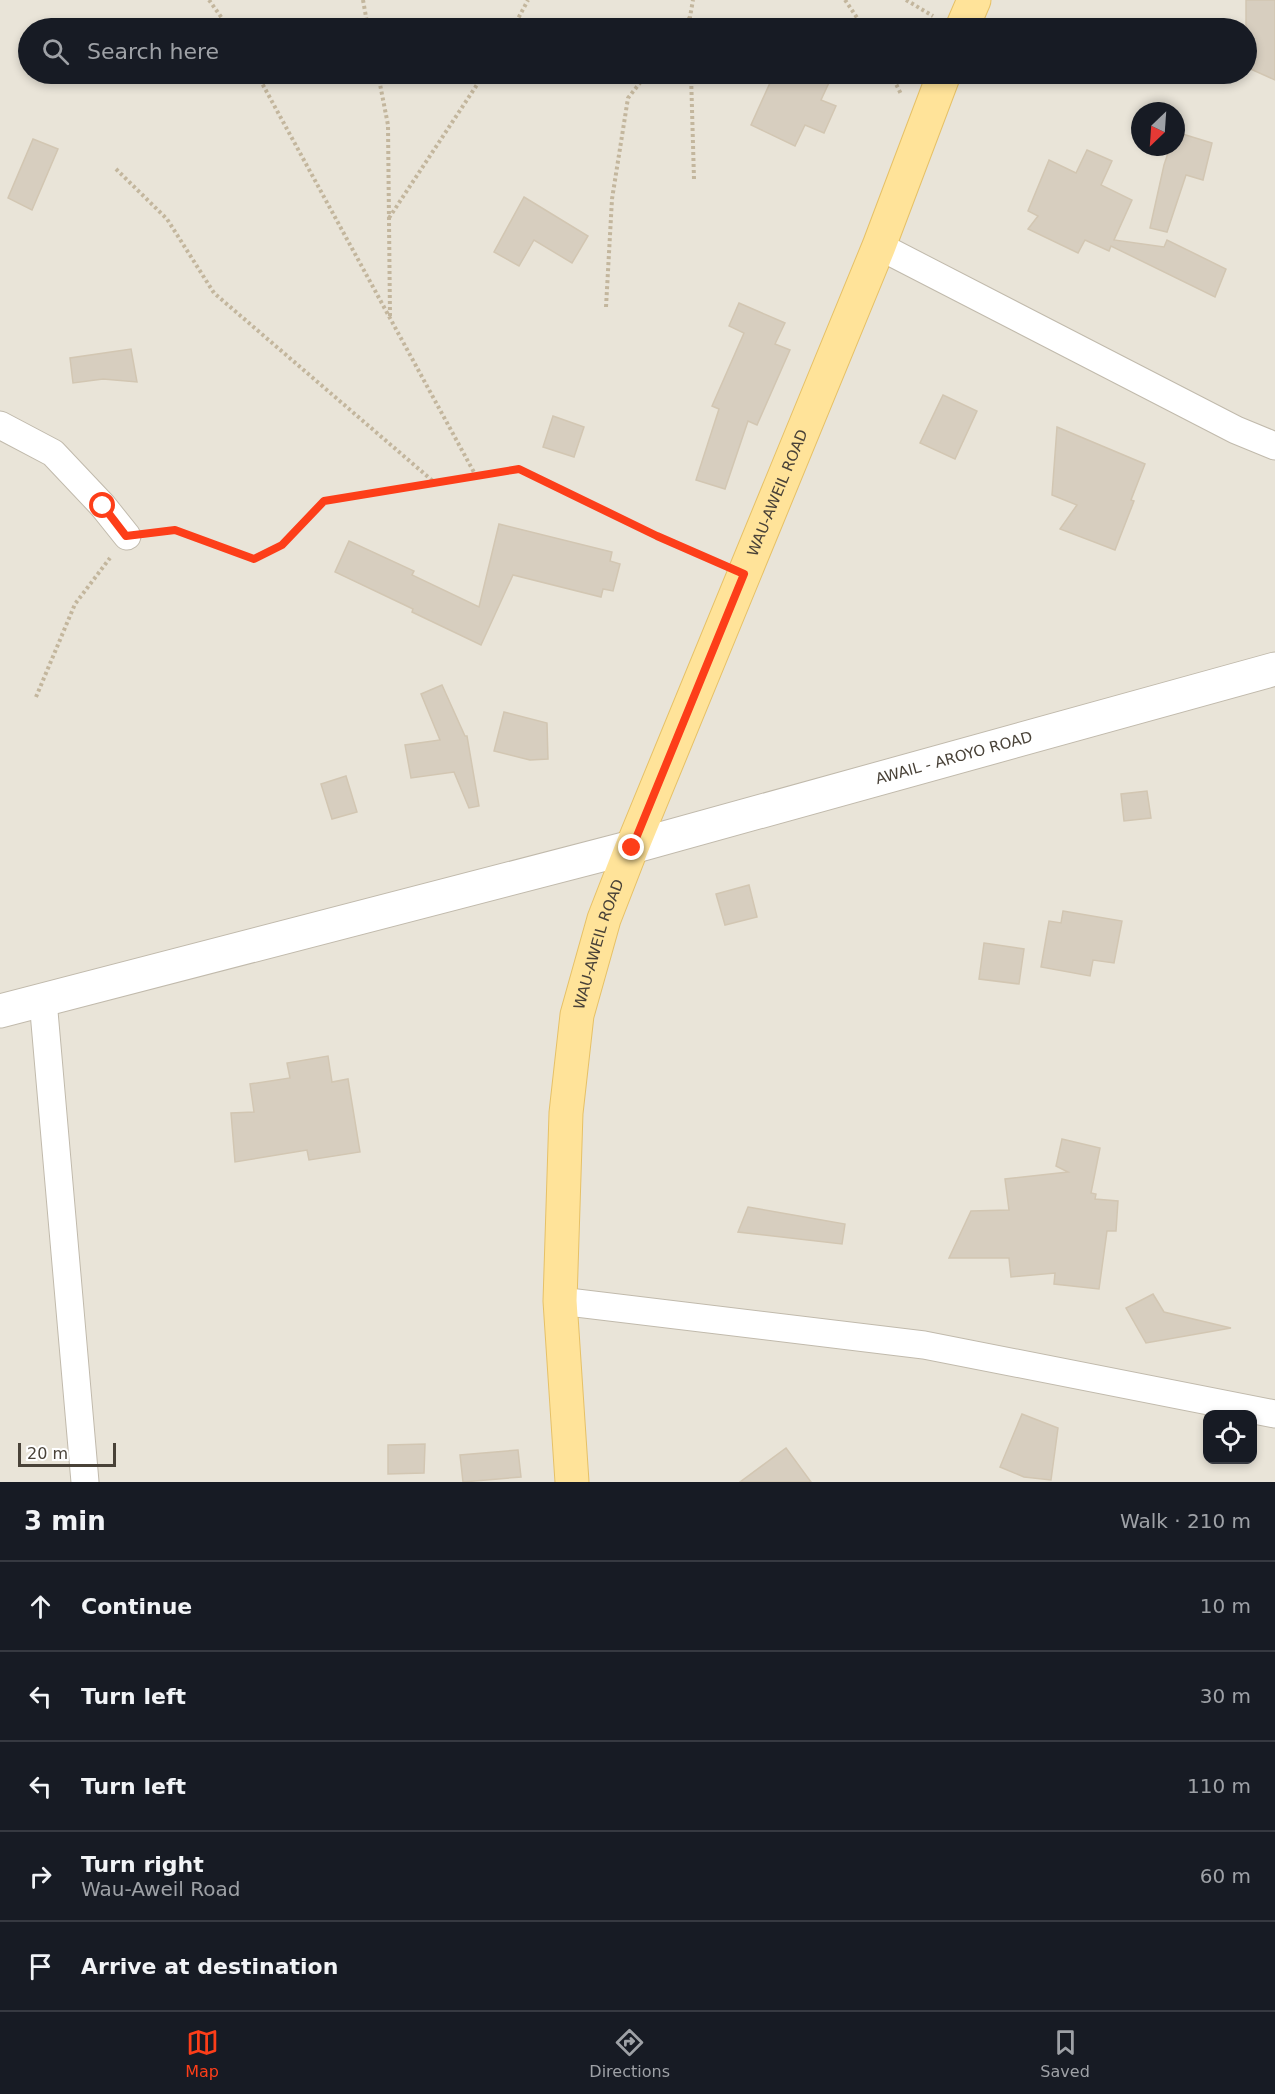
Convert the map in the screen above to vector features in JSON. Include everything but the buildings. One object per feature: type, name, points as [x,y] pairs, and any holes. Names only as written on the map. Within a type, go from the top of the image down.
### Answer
[{"type":"main road","points":[[966,18],[974,0]]},
{"type":"main road","name":"WAU-AWEIL ROAD","points":[[572,1482],[560,1301],[566,1113],[577,1015],[604,919],[879,246],[940,84]]},
{"type":"street","points":[[879,246],[1236,430],[1275,446]]},
{"type":"street","points":[[0,426],[53,453],[103,506],[126,536]]},
{"type":"street","name":"AWAIL - AROYO ROAD","points":[[0,1011],[632,848],[1275,669]]},
{"type":"street","points":[[43,1000],[85,1482]]},
{"type":"street","points":[[560,1301],[924,1345],[1275,1414]]},
{"type":"path","points":[[209,0],[222,18]]},
{"type":"path","points":[[363,0],[366,18]]},
{"type":"path","points":[[518,18],[528,0]]},
{"type":"path","points":[[690,17],[693,0]]},
{"type":"path","points":[[845,0],[857,18]]},
{"type":"path","points":[[262,84],[476,476]]},
{"type":"path","points":[[380,84],[388,125],[390,318]]},
{"type":"path","points":[[389,218],[477,84]]},
{"type":"path","points":[[606,307],[612,199],[628,98],[639,84]]},
{"type":"path","points":[[691,84],[694,179]]},
{"type":"path","points":[[116,169],[167,219],[214,293],[435,483]]},
{"type":"path","points":[[36,697],[75,604],[126,536],[175,530],[254,559],[282,545],[324,501],[519,469],[657,536],[744,574]]},
{"type":"shaded area","points":[[0,0],[1275,0],[1275,1482],[0,1482]]},
{"type":"route","points":[[103,506],[126,536],[175,530],[254,559],[282,545],[324,501],[519,469],[657,536],[744,574],[632,848]]}]
